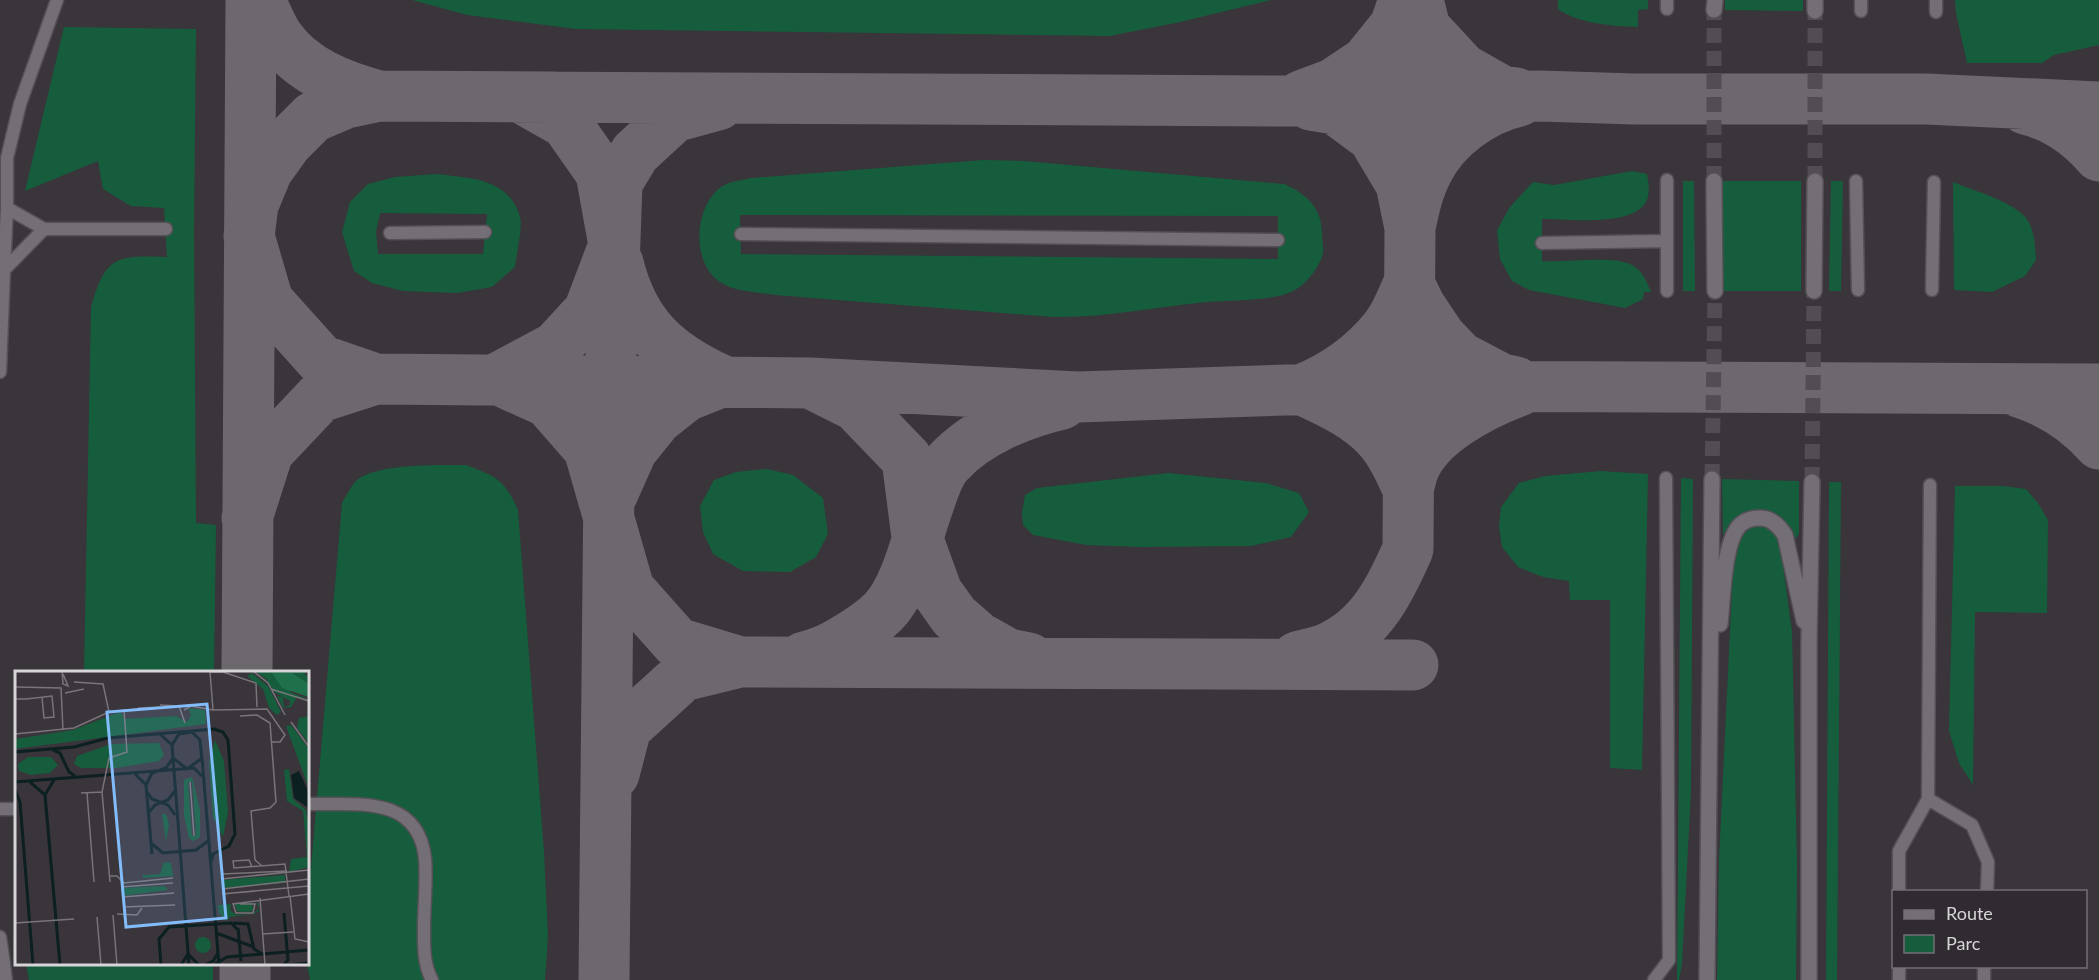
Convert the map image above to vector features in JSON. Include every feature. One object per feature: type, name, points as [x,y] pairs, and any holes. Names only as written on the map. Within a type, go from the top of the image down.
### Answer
[{"type":"main road","points":[[1714,181],[1715,291]]},
{"type":"main road","points":[[1814,291],[1815,181]]},
{"type":"main road","points":[[1707,980],[1712,479]]},
{"type":"main road","points":[[1809,980],[1809,641],[1812,482]]},
{"type":"main road","points":[[1710,696],[1731,542],[1741,524],[1763,518],[1772,521],[1785,535],[1809,641]]},
{"type":"lane","points":[[0,372],[7,158],[20,104],[57,0]]},
{"type":"lane","points":[[1666,291],[1667,180]]},
{"type":"lane","points":[[1856,181],[1858,291]]},
{"type":"lane","points":[[1932,290],[1934,182]]},
{"type":"lane","points":[[7,208],[44,229],[166,229]]},
{"type":"lane","points":[[4,270],[44,229]]},
{"type":"lane","points":[[390,232],[485,232]]},
{"type":"lane","points":[[741,234],[1278,240]]},
{"type":"lane","points":[[1542,243],[1666,241]]},
{"type":"lane","points":[[1654,980],[1669,960],[1666,478]]},
{"type":"lane","points":[[1899,890],[1899,851],[1928,800],[1930,485]]},
{"type":"lane","points":[[1928,800],[1972,825],[1988,862],[1987,890]]},
{"type":"lane","points":[[309,804],[374,806],[399,812],[410,820],[420,839],[425,858],[424,956],[432,980]]},
{"type":"lane","points":[[0,809],[15,808]]},
{"type":"lane","points":[[0,937],[6,980]]},
{"type":"green space","points":[[412,0],[1271,0],[1176,23],[1109,36],[576,29],[467,15]]},
{"type":"green space","points":[[1558,0],[1648,0],[1648,9],[1638,10],[1638,27],[1607,25],[1566,14],[1558,9]]},
{"type":"green space","points":[[1725,0],[1803,0],[1803,11],[1725,10]]},
{"type":"green space","points":[[1955,0],[2099,0],[2099,45],[2054,55],[2042,63],[1967,63]]},
{"type":"green space","points":[[64,27],[196,29],[194,229],[196,523],[216,525],[214,671],[84,671],[91,307],[102,277],[116,262],[125,258],[167,257],[164,208],[131,206],[103,189],[98,161],[25,191]]},
{"type":"green space","points":[[983,160],[1024,161],[1284,184],[1300,192],[1316,209],[1321,225],[1323,253],[1316,270],[1307,280],[1298,288],[1275,297],[1207,302],[1091,316],[1053,317],[775,295],[740,290],[720,282],[704,262],[700,249],[701,221],[712,196],[725,185],[752,178]],"holes":[[[740,215],[1278,216],[1278,259],[741,254]]]},
{"type":"green space","points":[[1632,171],[1647,174],[1648,195],[1643,206],[1635,212],[1610,219],[1542,219],[1542,261],[1613,260],[1624,262],[1639,270],[1651,292],[1644,292],[1643,299],[1625,308],[1529,290],[1512,281],[1500,259],[1497,230],[1510,207],[1533,182],[1554,185]]},
{"type":"green space","points":[[436,174],[475,179],[498,187],[515,204],[520,217],[515,267],[492,287],[457,293],[403,291],[372,283],[354,271],[342,232],[350,202],[368,184],[395,177]],"holes":[[[380,213],[487,214],[483,254],[378,254],[376,232]]]},
{"type":"green space","points":[[1683,181],[1694,181],[1695,291],[1683,291]]},
{"type":"green space","points":[[1722,181],[1801,181],[1801,291],[1721,291]]},
{"type":"green space","points":[[1831,181],[1843,181],[1841,291],[1829,291]]},
{"type":"green space","points":[[1953,182],[2003,202],[2026,218],[2033,232],[2036,260],[2025,276],[1992,292],[1954,290]]},
{"type":"green space","points":[[466,465],[492,476],[504,485],[518,510],[544,852],[548,936],[545,980],[310,980],[307,965],[309,965],[309,891],[342,503],[355,482],[376,471],[407,466]]},
{"type":"green space","points":[[767,469],[793,475],[823,498],[828,534],[816,557],[790,572],[743,571],[713,554],[703,532],[700,506],[714,480],[736,472]]},
{"type":"green space","points":[[1601,471],[1648,474],[1642,770],[1610,768],[1610,600],[1570,600],[1569,581],[1543,577],[1518,567],[1502,547],[1499,527],[1501,507],[1519,483],[1545,476]]},
{"type":"green space","points":[[1168,473],[1266,483],[1299,493],[1309,512],[1291,537],[1251,546],[1086,545],[1033,535],[1023,525],[1025,495],[1037,488]]},
{"type":"green space","points":[[1681,478],[1693,479],[1691,791],[1682,964],[1679,980],[1677,980]]},
{"type":"green space","points":[[1722,479],[1799,481],[1799,534],[1794,540],[1780,517],[1771,511],[1762,509],[1742,516],[1723,535]]},
{"type":"green space","points":[[1829,482],[1841,482],[1837,980],[1826,980]]},
{"type":"green space","points":[[1955,486],[2004,486],[2026,489],[2048,520],[2047,613],[1975,612],[1973,785],[1959,763],[1949,731]]},
{"type":"green space","points":[[1758,526],[1770,529],[1779,536],[1792,631],[1797,864],[1796,980],[1717,980],[1719,859],[1733,569],[1739,542],[1746,532]]},
{"type":"green space","points":[[26,965],[213,965],[213,980],[29,980]]},
{"type":"taxiway","points":[[247,671],[251,0]]},
{"type":"taxiway","points":[[260,0],[276,34],[299,60],[337,82],[379,96]]},
{"type":"taxiway","points":[[1301,96],[1333,84],[1366,62],[1395,26],[1404,0]]},
{"type":"taxiway","points":[[1411,132],[1412,0]]},
{"type":"taxiway","points":[[1418,0],[1425,28],[1463,69],[1502,91],[1516,93]]},
{"type":"taxiway","points":[[376,379],[321,360],[268,301],[249,236],[253,205],[267,171],[287,143],[313,117],[346,103],[379,96],[554,97]]},
{"type":"taxiway","points":[[520,97],[1286,101],[1540,96],[1634,99],[1926,99],[2099,107]]},
{"type":"taxiway","points":[[498,378],[556,347],[589,311],[614,245],[601,173],[566,123],[520,97]]},
{"type":"taxiway","points":[[1410,228],[1425,177],[1444,146],[1479,117],[1519,101]]},
{"type":"taxiway","points":[[604,980],[610,380],[617,183],[635,153],[674,117],[718,105]]},
{"type":"taxiway","points":[[1297,657],[1328,648],[1343,640],[1368,619],[1387,593],[1408,549],[1410,228],[1401,184],[1373,137],[1335,109],[1311,105]]},
{"type":"taxiway","points":[[2025,109],[2046,116],[2066,127],[2084,140],[2099,156]]},
{"type":"taxiway","points":[[618,263],[624,285],[633,304],[654,335],[683,359],[721,380]]},
{"type":"taxiway","points":[[1409,283],[1420,306],[1440,336],[1460,357],[1502,379],[1516,382]]},
{"type":"taxiway","points":[[1303,389],[1337,371],[1367,348],[1385,329],[1409,283]]},
{"type":"taxiway","points":[[247,518],[268,452],[320,397],[376,379],[810,383],[1078,397],[1408,386],[2099,389]]},
{"type":"taxiway","points":[[499,380],[548,402],[589,449],[629,589],[677,643],[740,662]]},
{"type":"taxiway","points":[[612,495],[632,450],[657,419],[686,396],[721,382]]},
{"type":"taxiway","points":[[812,384],[856,406],[907,459],[917,537],[937,592],[954,616],[978,637],[1008,654],[1029,658]]},
{"type":"taxiway","points":[[1303,390],[1343,410],[1370,429],[1391,455],[1408,489]]},
{"type":"taxiway","points":[[1408,489],[1420,457],[1443,432],[1473,412],[1519,391]]},
{"type":"taxiway","points":[[2019,392],[2062,412],[2099,444]]},
{"type":"taxiway","points":[[804,657],[826,650],[870,624],[891,603],[904,579],[935,485],[949,462],[960,451],[987,433],[1016,418],[1062,404]]},
{"type":"taxiway","points":[[614,774],[626,728],[683,676],[740,662],[1413,665]]},
{"type":"taxiway","points":[[245,965],[245,980]]},
{"type":"tunnel","points":[[1714,10],[1714,181]]},
{"type":"tunnel","points":[[1815,11],[1815,181]]},
{"type":"tunnel","points":[[1712,479],[1715,291]]},
{"type":"tunnel","points":[[1812,482],[1814,291]]}]
